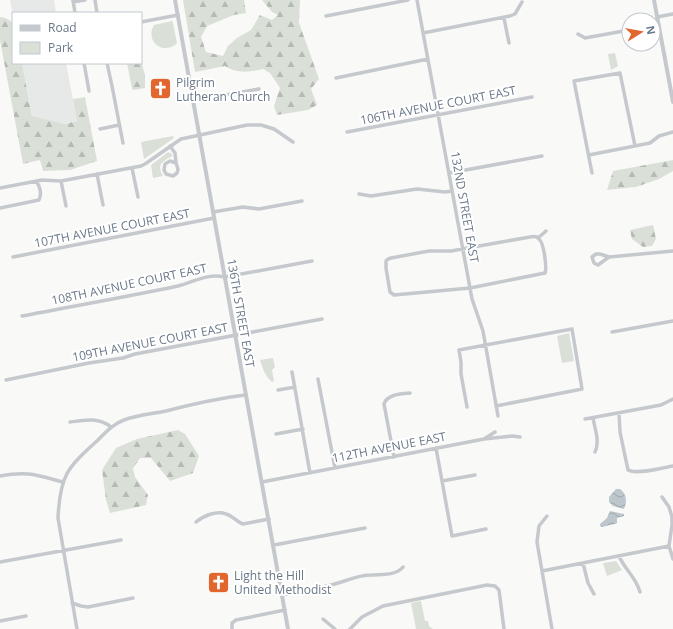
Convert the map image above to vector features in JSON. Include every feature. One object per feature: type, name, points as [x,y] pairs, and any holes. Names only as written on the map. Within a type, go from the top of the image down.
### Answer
[{"type":"street","points":[[75,12],[73,1],[86,0]]},
{"type":"street","points":[[95,0],[97,12]]},
{"type":"street","name":"136TH STREET EAST","points":[[175,0],[288,629]]},
{"type":"street","points":[[326,16],[408,0]]},
{"type":"street","name":"132ND STREET EAST","points":[[417,0],[470,288],[474,308],[483,331],[498,416]]},
{"type":"street","points":[[654,0],[656,12]]},
{"type":"street","points":[[423,33],[511,16],[516,12],[522,2]]},
{"type":"street","points":[[661,16],[673,14]]},
{"type":"street","points":[[142,22],[178,15]]},
{"type":"street","points":[[504,18],[509,43]]},
{"type":"street","points":[[578,34],[585,38],[621,31]]},
{"type":"street","points":[[661,37],[673,102]]},
{"type":"street","points":[[336,78],[428,59]]},
{"type":"street","points":[[84,64],[89,91]]},
{"type":"street","points":[[107,64],[123,143]]},
{"type":"street","points":[[667,72],[673,71]]},
{"type":"street","points":[[592,173],[574,81],[620,73],[635,146]]},
{"type":"street","points":[[192,101],[260,90]]},
{"type":"street","name":"106TH AVENUE COURT EAST","points":[[347,132],[532,98]]},
{"type":"street","points":[[100,129],[119,125]]},
{"type":"street","points":[[0,188],[36,181],[61,181],[132,168],[145,164],[181,139],[247,125],[261,125],[274,129],[293,142]]},
{"type":"street","points":[[589,155],[650,143],[659,136],[673,132]]},
{"type":"street","points":[[170,146],[175,153],[178,169],[177,173],[173,176],[166,174],[164,170],[165,164],[170,161],[176,163]]},
{"type":"street","points":[[449,173],[542,156]]},
{"type":"street","points":[[132,168],[138,197]]},
{"type":"street","points":[[97,174],[103,205]]},
{"type":"street","points":[[0,208],[39,200],[39,186],[36,181]]},
{"type":"street","points":[[61,181],[66,206]]},
{"type":"street","points":[[359,194],[371,196],[417,189],[445,192],[452,191]]},
{"type":"street","points":[[213,212],[243,207],[260,209],[302,201]]},
{"type":"street","name":"107TH AVENUE COURT EAST","points":[[13,257],[214,218]]},
{"type":"street","points":[[538,238],[546,231]]},
{"type":"street","points":[[530,236],[538,238],[542,242],[546,272],[470,288],[394,295],[390,292],[386,261],[391,258],[421,252],[463,249],[530,236]]},
{"type":"street","points":[[609,257],[673,251]]},
{"type":"street","name":"108TH AVENUE COURT EAST","points":[[22,316],[179,285],[201,277],[225,277],[312,261]]},
{"type":"street","name":"109TH AVENUE COURT EAST","points":[[6,380],[322,319]]},
{"type":"street","points":[[612,332],[673,320]]},
{"type":"street","points":[[467,407],[461,374],[459,350],[572,329],[582,389],[496,406]]},
{"type":"street","points":[[292,372],[310,473]]},
{"type":"street","points":[[318,380],[335,468]]},
{"type":"street","points":[[278,390],[295,387]]},
{"type":"street","points":[[394,456],[384,404],[386,399],[391,396],[410,392]]},
{"type":"street","points":[[77,629],[58,518],[59,501],[66,473],[77,458],[111,427],[125,419],[191,404],[246,395]]},
{"type":"street","points":[[585,419],[661,405],[673,398]]},
{"type":"street","points":[[619,413],[620,432],[629,471],[643,471],[673,466]]},
{"type":"street","points":[[593,418],[598,443],[598,447],[595,452]]},
{"type":"street","points":[[70,422],[99,420],[105,422],[111,427]]},
{"type":"street","points":[[276,434],[303,429]]},
{"type":"street","points":[[484,440],[495,432]]},
{"type":"street","name":"112TH AVENUE EAST","points":[[262,482],[436,448],[512,436],[520,437]]},
{"type":"street","points":[[436,448],[452,536],[486,529]]},
{"type":"street","points":[[0,476],[31,473],[63,482]]},
{"type":"street","points":[[442,481],[475,475]]},
{"type":"street","points":[[662,497],[669,507],[672,517],[669,546],[673,559]]},
{"type":"street","points":[[196,522],[208,515],[223,513],[228,514],[243,524],[269,519]]},
{"type":"street","points":[[547,516],[539,526],[537,542],[552,629]]},
{"type":"street","points":[[274,545],[365,528]]},
{"type":"street","points":[[0,562],[121,540]]},
{"type":"street","points":[[542,571],[669,546]]},
{"type":"street","points":[[619,556],[626,568],[634,577],[640,592]]},
{"type":"street","points":[[583,563],[588,583],[594,594]]},
{"type":"street","points":[[282,595],[331,585],[353,577],[364,575],[384,575],[400,570],[403,567]]},
{"type":"street","points":[[350,629],[368,613],[387,604],[485,585],[495,586],[499,590],[504,629]]},
{"type":"street","points":[[72,603],[88,607],[133,598]]},
{"type":"street","points":[[232,629],[232,623],[236,620],[285,610]]},
{"type":"street","points":[[0,621],[26,616]]},
{"type":"street","points":[[323,619],[335,629]]},
{"type":"shaded area","points":[[10,0],[54,0],[56,12],[12,12]]},
{"type":"shaded area","points":[[22,64],[66,64],[77,121],[35,129]]},
{"type":"green space","points":[[183,0],[244,0],[246,13],[234,15],[207,26],[201,37],[206,52],[223,56],[228,46],[237,38],[251,30],[260,15],[272,20],[278,15],[272,12],[262,0],[300,0],[299,23],[319,79],[311,89],[317,105],[308,110],[277,115],[274,106],[280,88],[270,73],[263,69],[239,71],[225,66],[195,72]]},
{"type":"green space","points":[[0,17],[12,22],[12,64],[22,64],[32,116],[64,124],[77,121],[73,99],[85,97],[97,161],[70,170],[43,171],[40,160],[23,164],[0,40]]},
{"type":"green space","points":[[172,21],[177,43],[172,47],[162,48],[154,42],[152,37],[154,25]]},
{"type":"green space","points":[[615,53],[618,66],[611,70],[608,54]]},
{"type":"green space","points":[[127,64],[142,64],[145,75],[145,88],[132,89]]},
{"type":"green space","points":[[173,136],[174,138],[144,159],[141,142]]},
{"type":"green space","points":[[168,152],[172,154],[172,156],[160,166],[163,176],[153,178],[151,165]]},
{"type":"green space","points":[[673,160],[673,171],[659,179],[636,187],[607,190],[613,171]]},
{"type":"green space","points":[[653,225],[656,239],[652,246],[643,247],[632,239],[630,230]]},
{"type":"green space","points":[[569,333],[574,361],[562,363],[557,336]]},
{"type":"green space","points":[[273,358],[275,367],[272,370],[274,381],[272,382],[266,375],[260,360]]},
{"type":"green space","points":[[178,430],[185,434],[199,456],[193,473],[170,481],[151,458],[140,458],[133,468],[135,477],[148,495],[146,505],[110,513],[106,500],[102,470],[116,448],[137,439]]},
{"type":"green space","points":[[616,561],[622,570],[607,576],[603,563]]},
{"type":"green space","points":[[421,601],[425,621],[428,621],[429,626],[433,629],[416,629],[411,603]]},
{"type":"water","points":[[616,489],[620,489],[625,496],[626,504],[624,509],[613,506],[609,502],[609,497]]},
{"type":"water","points":[[610,511],[624,514],[624,516],[617,518],[617,523],[615,524],[601,527],[600,524],[607,518]]},
{"type":"place","name":"Pilgrim Lutheran Church","points":[[160,89]]},
{"type":"place","name":"Light the Hill United Methodist","points":[[218,582]]}]
